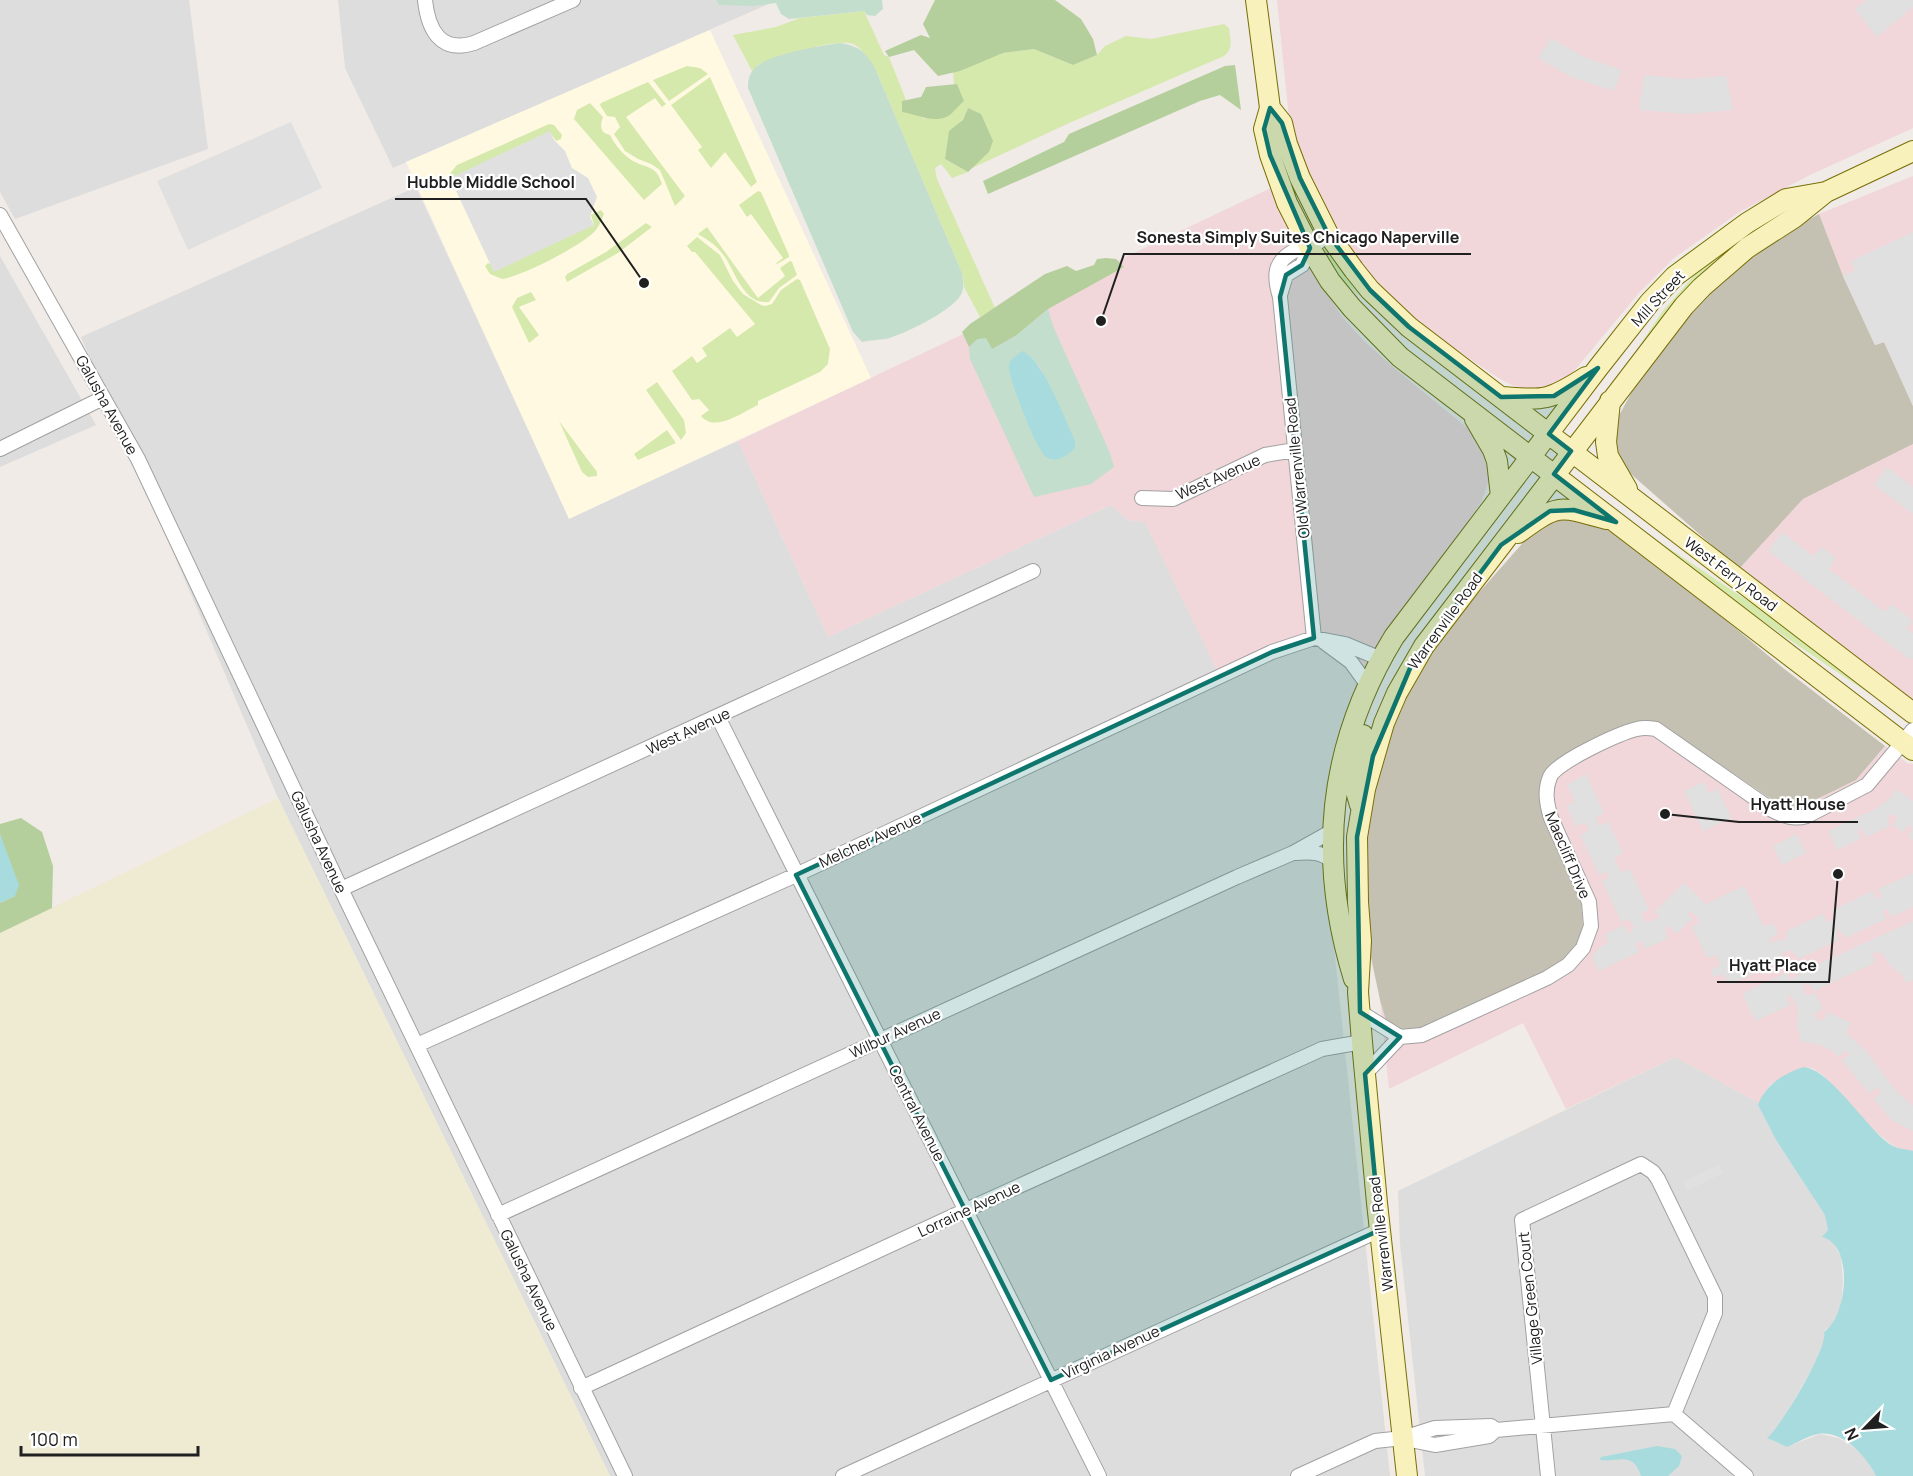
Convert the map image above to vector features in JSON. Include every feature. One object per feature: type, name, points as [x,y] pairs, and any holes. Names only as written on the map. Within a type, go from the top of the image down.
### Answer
[{"type":"main road","points":[[1256,0],[1270,108],[1263,129],[1287,203],[1330,281],[1378,336],[1401,357],[1554,474]]},
{"type":"main road","points":[[1270,108],[1282,123],[1300,178],[1328,234],[1354,270],[1409,327],[1549,434]]},
{"type":"main road","name":"Mill Street","points":[[1554,474],[1684,306],[1702,287],[1747,248],[1795,217],[1826,192],[1913,151]]},
{"type":"main road","name":"Mill Street","points":[[1532,456],[1650,302],[1692,262],[1786,199],[1826,192]]},
{"type":"main road","points":[[1501,397],[1530,399],[1554,396],[1598,368]]},
{"type":"main road","points":[[1610,401],[1606,442],[1608,456],[1631,497]]},
{"type":"main road","points":[[1469,409],[1493,450],[1497,461],[1501,496]]},
{"type":"main road","name":"West Ferry Road","points":[[1549,434],[1913,713]]},
{"type":"main road","name":"Warrenville Road","points":[[1358,992],[1343,943],[1333,862],[1335,802],[1341,762],[1350,731],[1381,659],[1407,618],[1532,456]]},
{"type":"main road","name":"West Ferry Road","points":[[1554,474],[1910,741]]},
{"type":"main road","name":"Warrenville Road","points":[[1407,1476],[1380,1230],[1358,992],[1361,940],[1357,848],[1361,807],[1373,756],[1384,723],[1411,666],[1554,474]]},
{"type":"main road","points":[[1501,545],[1550,511],[1564,508],[1616,522]]},
{"type":"main road","points":[[1361,807],[1353,781],[1366,723],[1383,681],[1381,659]]},
{"type":"street","points":[[425,0],[427,16],[435,34],[456,46],[474,43],[573,0]]},
{"type":"street","name":"Galusha Avenue","points":[[0,215],[138,459],[341,889],[625,1476]]},
{"type":"street","points":[[1310,248],[1328,234]]},
{"type":"street","name":"Old Warrenville Road","points":[[1310,248],[1295,250],[1285,258],[1275,273],[1275,282],[1280,297],[1295,450],[1318,640]]},
{"type":"street","points":[[0,449],[103,398]]},
{"type":"street","name":"West Avenue","points":[[1142,498],[1173,499],[1265,455],[1295,450]]},
{"type":"street","name":"West Avenue","points":[[341,889],[1033,571]]},
{"type":"street","points":[[1318,640],[1351,662],[1369,687]]},
{"type":"street","name":"Melcher Avenue","points":[[417,1045],[796,875],[1272,652],[1318,640],[1345,644],[1381,659]]},
{"type":"street","name":"Central Avenue","points":[[718,717],[1100,1476]]},
{"type":"street","name":"Maecliff Drive","points":[[1400,1037],[1430,1032],[1547,978],[1568,965],[1583,948],[1591,926],[1589,902],[1547,806],[1546,794],[1550,777],[1562,763],[1629,731],[1656,729],[1772,810],[1789,818],[1798,819],[1867,785],[1910,741]]},
{"type":"street","name":"Wilbur Avenue","points":[[498,1215],[1293,853],[1334,830]]},
{"type":"street","name":"Wilbur Avenue","points":[[1293,853],[1320,854],[1333,862]]},
{"type":"street","points":[[1360,1012],[1400,1037],[1365,1074]]},
{"type":"street","name":"Lorraine Avenue","points":[[581,1388],[1322,1049],[1362,1042]]},
{"type":"street","name":"Village Green Court","points":[[1542,1425],[1522,1220],[1641,1164],[1653,1172],[1658,1179],[1715,1296],[1715,1313],[1674,1414]]},
{"type":"street","name":"Virginia Avenue","points":[[843,1476],[1380,1230]]},
{"type":"street","points":[[1299,1476],[1375,1441],[1403,1438],[1435,1445],[1489,1436],[1496,1430],[1674,1414],[1746,1476]]},
{"type":"street","points":[[1542,1425],[1548,1476]]},
{"type":"highlighted area","points":[[1270,108],[1282,123],[1300,178],[1328,234],[1370,290],[1409,327],[1501,397],[1554,396],[1598,368],[1549,434],[1571,451],[1554,474],[1616,522],[1574,510],[1550,511],[1501,545],[1411,666],[1373,756],[1357,837],[1360,1012],[1400,1037],[1365,1074],[1380,1230],[1051,1380],[796,875],[1272,652],[1314,638],[1280,297],[1286,275],[1302,265],[1310,248],[1270,155],[1264,129]]},
{"type":"shaded area","points":[[0,0],[189,0],[208,149],[15,219],[0,192]]},
{"type":"shaded area","points":[[338,0],[778,0],[393,168],[345,68]]},
{"type":"shaded area","points":[[1277,0],[1913,0],[1913,128],[1810,175],[1741,211],[1674,258],[1638,294],[1570,376],[1555,387],[1524,391],[1500,379],[1437,337],[1379,286],[1335,230],[1311,183],[1289,118]]},
{"type":"shaded area","points":[[1866,0],[1913,0],[1913,7],[1877,37],[1855,9]]},
{"type":"shaded area","points":[[710,30],[871,378],[569,519],[406,162]]},
{"type":"shaded area","points":[[1551,38],[1584,57],[1622,70],[1614,91],[1571,77],[1538,58]]},
{"type":"shaded area","points":[[1644,75],[1684,79],[1726,76],[1733,110],[1688,114],[1639,110]]},
{"type":"shaded area","points":[[291,122],[322,188],[188,250],[157,181]]},
{"type":"shaded area","points":[[550,131],[554,140],[565,151],[572,168],[588,178],[597,197],[590,217],[594,225],[494,272],[450,178]]},
{"type":"shaded area","points":[[1913,176],[1913,406],[1883,342],[1875,345],[1843,276],[1819,214]]},
{"type":"shaded area","points":[[416,187],[569,518],[738,441],[828,637],[1111,505],[1128,520],[1145,522],[1220,676],[1310,640],[1369,667],[1329,900],[1390,1476],[610,1476],[278,798],[81,337]]},
{"type":"shaded area","points":[[1271,188],[1292,234],[1318,281],[1343,318],[1393,367],[1471,431],[1485,453],[1489,480],[1481,502],[1369,667],[1310,640],[1220,677],[1145,522],[1128,520],[1111,505],[828,637],[738,441]]},
{"type":"shaded area","points":[[1819,214],[1843,276],[1875,345],[1884,342],[1913,406],[1913,444],[1803,499],[1739,569],[1623,467],[1612,443],[1616,421],[1641,375],[1700,301],[1748,258],[1788,231]]},
{"type":"shaded area","points":[[1913,232],[1913,406],[1884,342],[1875,345],[1843,276],[1855,270],[1851,261]]},
{"type":"shaded area","points":[[0,256],[96,425],[0,467]]},
{"type":"shaded area","points":[[1913,444],[1913,702],[1739,569],[1803,499]]},
{"type":"shaded area","points":[[1887,467],[1913,487],[1913,514],[1874,485]]},
{"type":"shaded area","points":[[1581,518],[1627,541],[1684,585],[1783,668],[1885,746],[1856,780],[1790,812],[1670,730],[1655,723],[1640,724],[1542,782],[1540,806],[1546,825],[1581,902],[1583,927],[1576,947],[1565,961],[1430,1026],[1411,1030],[1398,1028],[1386,1021],[1380,1000],[1369,948],[1366,913],[1366,827],[1385,744],[1417,672],[1446,630],[1527,538],[1546,521]]},
{"type":"shaded area","points":[[1782,532],[1813,556],[1822,547],[1836,558],[1829,569],[1885,612],[1892,604],[1913,621],[1907,628],[1913,633],[1913,657],[1910,660],[1768,551]]},
{"type":"shaded area","points":[[1655,723],[1670,729],[1784,809],[1856,780],[1885,746],[1907,763],[1913,764],[1913,1151],[1892,1145],[1866,1123],[1823,1075],[1812,1068],[1804,1067],[1771,1084],[1759,1103],[1675,1057],[1566,1109],[1523,1023],[1389,1089],[1380,1000],[1386,1021],[1576,947],[1583,927],[1581,902],[1546,825],[1540,806],[1542,783],[1552,765]]},
{"type":"shaded area","points":[[1586,774],[1604,813],[1596,817],[1598,824],[1608,822],[1623,853],[1614,858],[1621,872],[1630,869],[1649,909],[1641,914],[1646,923],[1660,917],[1655,911],[1684,883],[1706,904],[1744,886],[1763,925],[1773,923],[1778,934],[1769,939],[1771,942],[1787,939],[1786,931],[1823,914],[1827,922],[1834,920],[1832,910],[1873,891],[1876,898],[1880,899],[1882,896],[1878,889],[1913,873],[1913,907],[1891,917],[1885,909],[1883,912],[1886,919],[1845,938],[1839,930],[1836,933],[1839,940],[1798,959],[1792,950],[1782,953],[1784,960],[1760,971],[1754,963],[1751,966],[1754,973],[1730,985],[1723,974],[1714,977],[1711,970],[1720,963],[1716,955],[1707,958],[1692,927],[1699,923],[1699,920],[1690,910],[1688,914],[1692,919],[1676,934],[1670,927],[1666,927],[1668,938],[1645,949],[1641,941],[1637,941],[1636,946],[1639,952],[1599,971],[1592,957],[1599,948],[1608,943],[1605,934],[1624,925],[1630,933],[1634,927],[1629,919],[1621,922],[1602,881],[1608,878],[1609,874],[1606,872],[1599,875],[1580,835],[1587,832],[1588,828],[1585,823],[1576,826],[1567,807],[1575,801],[1567,785]]},
{"type":"shaded area","points":[[1703,782],[1709,793],[1718,789],[1731,818],[1703,831],[1684,791]]},
{"type":"shaded area","points":[[1897,789],[1913,801],[1913,840],[1908,836],[1912,826],[1908,826],[1903,832],[1893,825],[1898,816],[1892,814],[1887,818],[1890,826],[1866,837],[1859,828],[1858,833],[1861,839],[1837,850],[1828,831],[1877,808]]},
{"type":"shaded area","points":[[278,798],[610,1476],[0,1476],[0,933]]},
{"type":"shaded area","points":[[1797,834],[1806,853],[1782,865],[1773,846]]},
{"type":"shaded area","points":[[1913,921],[1913,980],[1906,983],[1903,976],[1890,965],[1883,954],[1876,952],[1872,954],[1876,962],[1814,991],[1809,983],[1803,988],[1807,996],[1815,993],[1823,1008],[1814,1014],[1818,1020],[1824,1019],[1827,1012],[1851,1023],[1846,1033],[1866,1051],[1897,1092],[1913,1106],[1913,1131],[1891,1120],[1874,1099],[1881,1092],[1879,1088],[1870,1094],[1842,1061],[1849,1054],[1848,1051],[1839,1057],[1820,1045],[1799,1041],[1798,1008],[1791,995],[1787,998],[1790,1005],[1756,1021],[1750,1013],[1743,993],[1786,973],[1791,981],[1801,972]]},
{"type":"shaded area","points":[[1675,1057],[1759,1103],[1776,1140],[1826,1215],[1828,1230],[1823,1236],[1833,1242],[1841,1257],[1843,1281],[1841,1306],[1831,1326],[1824,1331],[1825,1338],[1816,1361],[1785,1416],[1769,1439],[1787,1447],[1820,1434],[1838,1438],[1864,1456],[1876,1476],[1425,1476],[1400,1244],[1398,1191]]},
{"type":"shaded area","points":[[1719,1165],[1723,1173],[1687,1191],[1682,1182]]},
{"type":"green space","points":[[716,0],[882,0],[883,9],[875,16],[867,15],[864,11],[789,19],[781,14],[776,3],[753,6],[719,5]]},
{"type":"green space","points":[[935,0],[1055,0],[1081,19],[1093,39],[1097,55],[1073,65],[1034,49],[1003,53],[960,71],[938,76],[914,50],[889,57],[885,51],[921,35],[930,38],[923,24]]},
{"type":"green space","points":[[864,11],[884,55],[889,57],[906,100],[902,101],[914,113],[925,119],[957,84],[954,84],[953,72],[1003,53],[1034,49],[1073,65],[1097,55],[1105,46],[1126,36],[1151,39],[1224,24],[1229,28],[1231,44],[1224,56],[970,169],[989,152],[968,108],[963,120],[950,132],[945,159],[968,172],[952,178],[941,164],[935,168],[937,179],[995,308],[980,317],[964,287],[962,273],[874,66],[863,52],[855,45],[847,43],[823,45],[759,64],[752,71],[733,35],[776,27],[800,18]]},
{"type":"green space","points":[[840,43],[860,50],[874,66],[962,273],[963,282],[963,291],[960,296],[937,315],[894,337],[862,342],[853,332],[748,88],[753,70],[769,59]]},
{"type":"green space","points":[[1235,65],[1241,110],[1220,95],[1200,101],[988,194],[983,181],[1064,142],[1069,134],[1225,66]]},
{"type":"green space","points":[[687,66],[700,68],[708,74],[669,101],[653,80]]},
{"type":"green space","points":[[710,77],[757,182],[751,187],[725,152],[711,168],[698,150],[702,147],[671,105]]},
{"type":"green space","points":[[648,82],[666,104],[662,107],[655,98],[626,117],[685,196],[675,206],[660,170],[625,151],[614,134],[620,127],[615,117],[607,116],[600,105]]},
{"type":"green space","points":[[957,84],[964,101],[948,116],[941,119],[930,119],[902,112],[902,101],[921,97],[926,87]]},
{"type":"green space","points":[[590,103],[603,117],[602,130],[610,135],[622,153],[633,161],[651,168],[660,178],[662,184],[644,200],[574,119],[577,110]]},
{"type":"green space","points":[[968,108],[981,114],[993,141],[989,152],[968,172],[945,159],[949,131],[963,120]]},
{"type":"green space","points":[[549,124],[554,125],[562,135],[561,139],[556,141],[550,132],[450,179],[454,188],[451,190],[449,188],[448,176],[457,165]]},
{"type":"green space","points":[[758,191],[761,192],[789,255],[777,264],[783,258],[751,214],[747,217],[739,205]]},
{"type":"green space","points":[[1816,195],[1628,363],[1662,312],[1704,264],[1781,212]]},
{"type":"green space","points":[[601,210],[604,214],[592,234],[549,261],[502,279],[490,274],[485,266],[594,225],[591,215]]},
{"type":"green space","points":[[646,223],[652,227],[618,253],[567,282],[565,277],[567,274],[606,252]]},
{"type":"green space","points":[[707,227],[758,298],[785,276],[780,268],[790,261],[797,275],[779,288],[769,302],[752,298],[740,284],[719,249],[698,234]]},
{"type":"green space","points":[[697,237],[720,255],[733,281],[743,294],[761,305],[772,304],[781,290],[797,279],[800,280],[830,349],[828,364],[820,372],[758,401],[758,405],[721,422],[707,421],[701,416],[709,410],[699,399],[692,400],[672,371],[692,356],[697,363],[707,356],[702,348],[730,328],[737,337],[755,324],[695,252],[687,246]]},
{"type":"green space","points":[[1326,246],[1388,317],[1386,319],[1343,281],[1323,252]]},
{"type":"green space","points":[[1097,259],[1116,259],[1124,267],[1048,309],[1017,335],[992,350],[978,339],[969,347],[962,332],[970,324],[1045,274],[1067,266],[1076,271],[1094,265]]},
{"type":"green space","points":[[531,292],[536,300],[519,307],[539,335],[529,343],[512,307],[517,298]]},
{"type":"green space","points":[[1048,309],[1053,326],[1110,453],[1114,467],[1091,484],[1034,497],[970,359],[969,347],[978,339],[986,338],[992,349],[1017,335]],"holes":[[[1018,354],[1039,366],[1075,440],[1026,419],[1009,367]]]},
{"type":"green space","points":[[657,382],[684,420],[686,433],[681,440],[646,390]]},
{"type":"green space","points":[[559,421],[597,472],[597,476],[588,477],[582,472]]},
{"type":"green space","points":[[667,430],[676,443],[638,460],[634,454]]},
{"type":"green space","points":[[1643,531],[1793,631],[1880,698],[1878,699],[1758,618],[1641,532]]},
{"type":"green space","points":[[21,818],[42,832],[53,866],[52,908],[0,933],[0,903],[15,896],[0,834],[0,824]]},
{"type":"water","points":[[1023,351],[1039,367],[1075,440],[1075,448],[1058,459],[1050,459],[1042,452],[1024,415],[1010,374],[1010,362]]},
{"type":"water","points":[[0,834],[19,885],[15,896],[0,903]]},
{"type":"water","points":[[1804,1067],[1825,1078],[1891,1145],[1913,1151],[1913,1476],[1876,1476],[1853,1446],[1836,1436],[1818,1434],[1787,1447],[1767,1438],[1783,1419],[1812,1369],[1824,1340],[1824,1332],[1832,1324],[1838,1312],[1844,1282],[1839,1253],[1833,1243],[1822,1237],[1828,1230],[1825,1215],[1776,1140],[1758,1105],[1765,1091],[1776,1081]]},
{"type":"water","points":[[1657,1446],[1675,1449],[1682,1456],[1679,1466],[1668,1476],[1641,1476],[1638,1468],[1629,1460],[1600,1460],[1601,1457]]},
{"type":"place","name":"Hubble Middle School","points":[[644,283]]},
{"type":"place","name":"Sonesta Simply Suites Chicago Naperville","points":[[1101,321]]},
{"type":"place","name":"Hyatt House","points":[[1665,814]]},
{"type":"place","name":"Hyatt Place","points":[[1838,874]]}]
